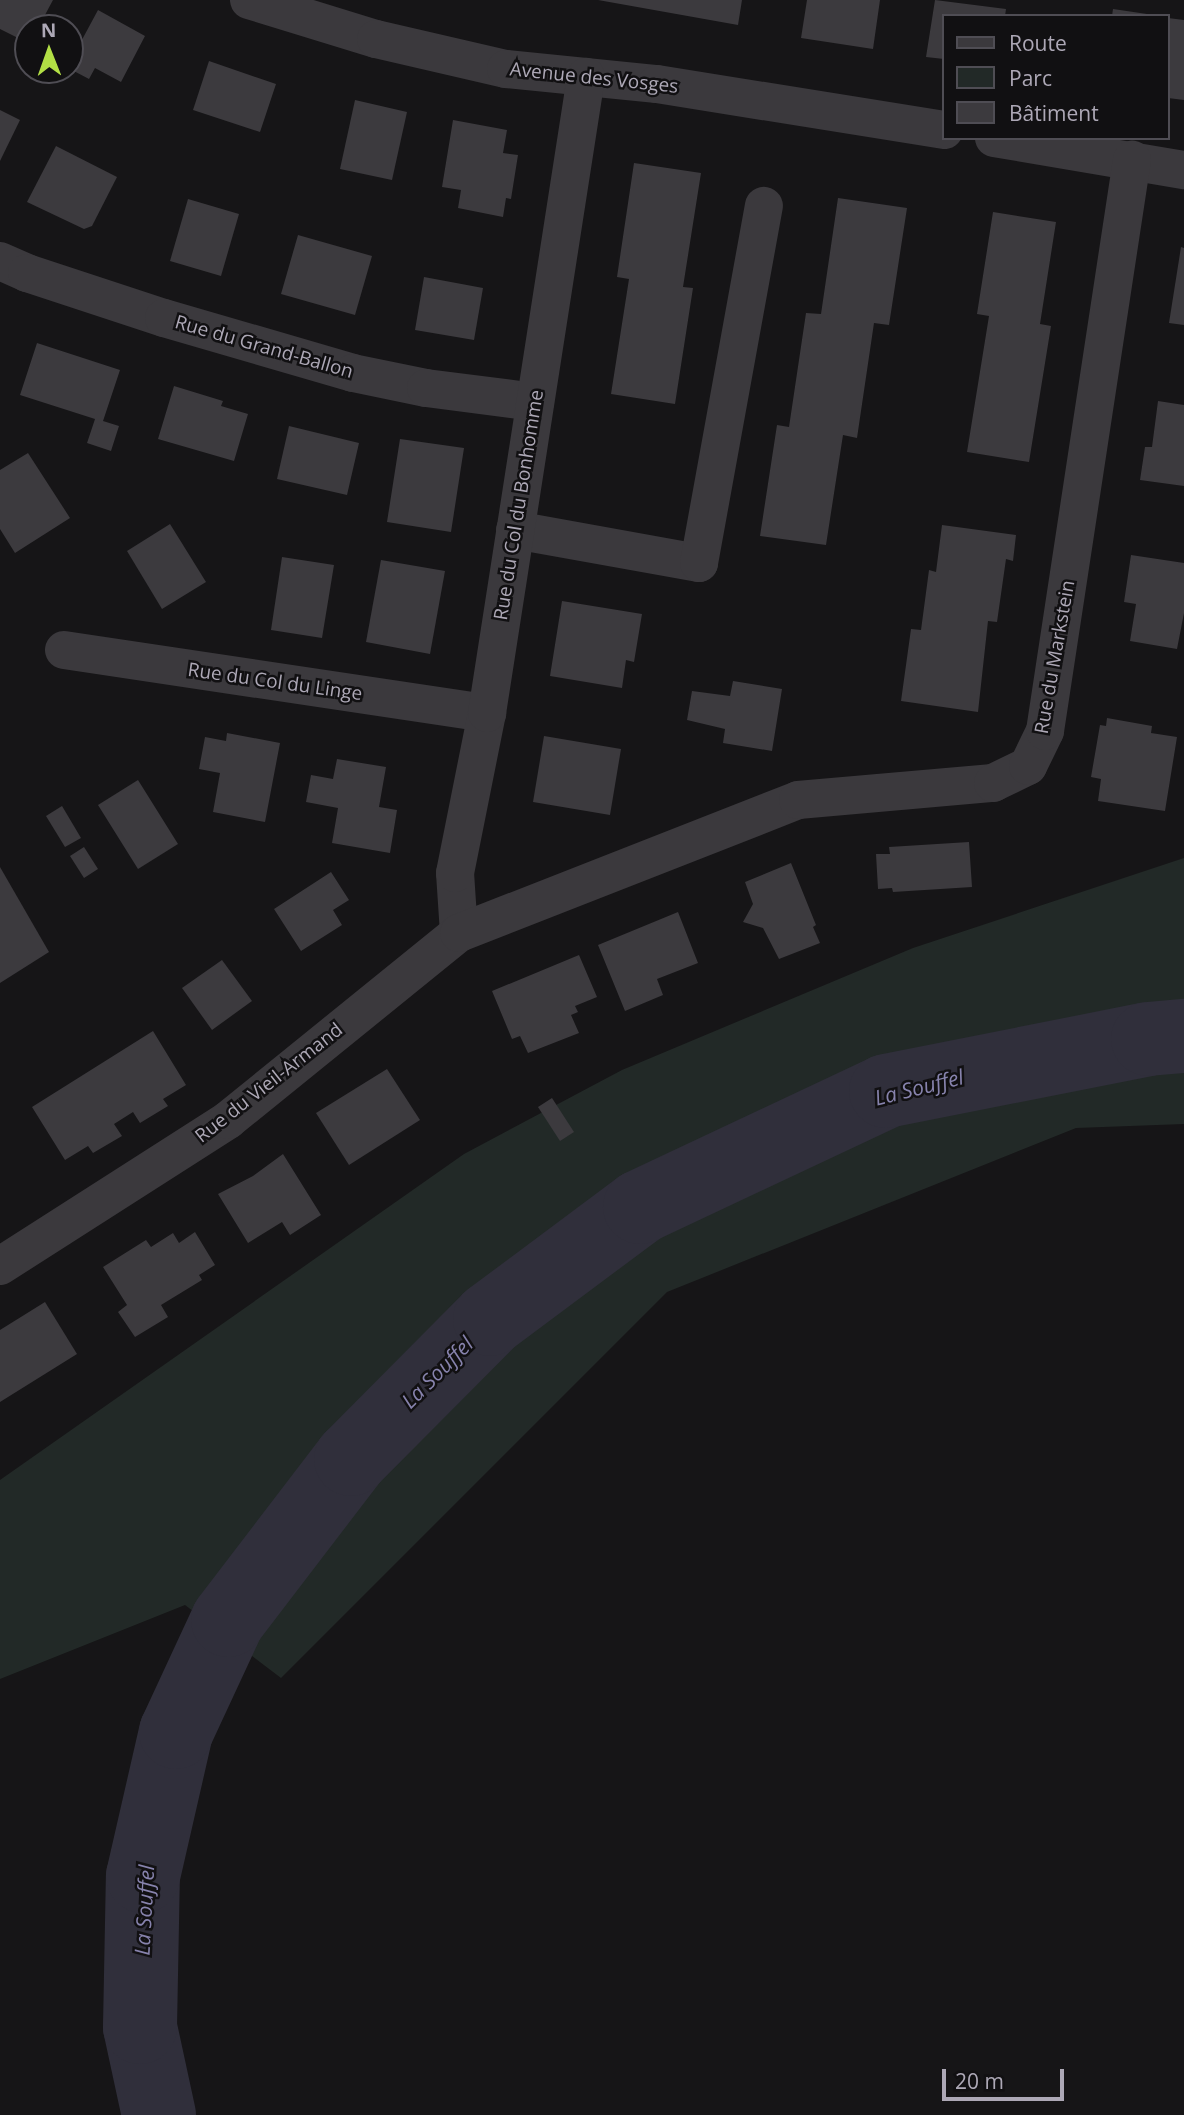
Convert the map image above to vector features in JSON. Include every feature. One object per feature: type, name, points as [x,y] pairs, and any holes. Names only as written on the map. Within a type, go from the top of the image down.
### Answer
[{"type":"street","name":"Avenue des Vosges","points":[[249,0],[437,55],[506,69],[657,84],[942,130]]},
{"type":"street","name":"Rue du Col du Bonhomme","points":[[459,933],[455,873],[487,713],[586,77]]},
{"type":"street","points":[[1007,140],[1184,170]]},
{"type":"street","name":"Rue du Markstein","points":[[459,933],[798,800],[993,783],[1028,766],[1045,731],[1132,160]]},
{"type":"street","points":[[515,530],[699,563],[764,206]]},
{"type":"street","name":"Rue du Grand-Ballon","points":[[0,261],[27,273],[163,318],[353,373],[426,388],[535,402]]},
{"type":"street","name":"Rue du Col du Linge","points":[[64,650],[487,713]]},
{"type":"street","name":"Rue du Vieil-Armand","points":[[0,1266],[228,1119],[459,933]]},
{"type":"green space","points":[[1184,858],[1184,1124],[1076,1128],[667,1292],[281,1678],[185,1605],[0,1679],[0,1480],[464,1154],[622,1070],[913,948]]},
{"type":"building","points":[[0,0],[53,0],[46,14],[14,14],[14,36],[0,29]]},
{"type":"building","points":[[598,0],[742,0],[738,25]]},
{"type":"building","points":[[807,0],[880,0],[873,49],[801,38]]},
{"type":"building","points":[[935,0],[1006,9],[1005,14],[942,14],[942,59],[926,57]]},
{"type":"building","points":[[1113,9],[1147,14],[1112,14]]},
{"type":"building","points":[[98,10],[145,36],[121,82],[95,68],[89,79],[84,76],[84,36]]},
{"type":"building","points":[[1170,18],[1184,20],[1184,100],[1170,98]]},
{"type":"building","points":[[209,61],[276,84],[260,132],[193,110]]},
{"type":"building","points":[[355,100],[407,112],[392,180],[340,169]]},
{"type":"building","points":[[0,110],[20,120],[0,161]]},
{"type":"building","points":[[453,120],[507,130],[503,153],[518,155],[511,199],[506,198],[503,217],[458,208],[461,190],[442,187]]},
{"type":"building","points":[[56,146],[117,177],[92,226],[84,229],[27,202]]},
{"type":"building","points":[[634,163],[701,173],[683,287],[693,288],[675,404],[611,394],[629,279],[617,277]]},
{"type":"building","points":[[838,198],[907,208],[889,325],[874,323],[857,438],[843,435],[826,545],[760,536],[777,425],[789,427],[806,313],[821,314]]},
{"type":"building","points":[[188,199],[239,214],[221,276],[170,261]]},
{"type":"building","points":[[993,212],[1056,222],[1040,324],[1051,326],[1029,462],[967,452],[989,316],[977,314]]},
{"type":"building","points":[[298,235],[372,256],[355,315],[281,294]]},
{"type":"building","points":[[1181,247],[1184,248],[1184,325],[1169,323]]},
{"type":"building","points":[[424,277],[483,288],[474,340],[415,330]]},
{"type":"building","points":[[37,343],[120,370],[103,421],[119,426],[111,451],[87,443],[95,419],[20,395]]},
{"type":"building","points":[[174,386],[223,401],[221,406],[248,414],[234,461],[158,439]]},
{"type":"building","points":[[1158,401],[1184,405],[1184,486],[1140,480],[1145,447],[1152,447]]},
{"type":"building","points":[[289,426],[359,443],[347,495],[277,479]]},
{"type":"building","points":[[400,439],[464,448],[451,532],[387,522]]},
{"type":"building","points":[[28,453],[70,518],[15,553],[0,529],[0,470]]},
{"type":"building","points":[[170,524],[206,582],[162,609],[127,551]]},
{"type":"building","points":[[942,525],[1016,535],[1013,561],[1006,559],[997,622],[988,621],[978,712],[901,701],[911,629],[921,630],[929,570],[936,572]]},
{"type":"building","points":[[1131,555],[1184,563],[1184,613],[1177,649],[1130,641],[1136,604],[1124,602]]},
{"type":"building","points":[[282,557],[334,565],[322,638],[271,630]]},
{"type":"building","points":[[381,560],[445,571],[430,654],[366,642]]},
{"type":"building","points":[[562,601],[642,614],[634,662],[626,660],[622,688],[550,676]]},
{"type":"building","points":[[733,681],[782,689],[772,751],[723,743],[725,729],[687,720],[692,691],[730,696]]},
{"type":"building","points":[[1107,718],[1152,726],[1151,733],[1177,737],[1165,811],[1098,801],[1101,779],[1091,777],[1100,725],[1106,726]]},
{"type":"building","points":[[227,733],[280,743],[265,822],[213,812],[220,773],[199,769],[205,737],[226,741]]},
{"type":"building","points":[[544,736],[621,749],[610,815],[533,802]]},
{"type":"building","points":[[337,759],[386,767],[379,807],[397,810],[390,853],[332,843],[338,808],[306,802],[311,775],[333,779]]},
{"type":"building","points":[[138,780],[178,844],[138,869],[98,805]]},
{"type":"building","points":[[62,806],[81,838],[65,847],[46,816]]},
{"type":"building","points":[[969,842],[972,887],[893,892],[892,888],[878,889],[876,854],[890,854],[889,847]]},
{"type":"building","points":[[84,847],[98,869],[84,878],[70,856]]},
{"type":"building","points":[[791,863],[816,925],[813,927],[820,943],[779,959],[763,928],[743,922],[753,904],[745,882]]},
{"type":"building","points":[[0,867],[49,952],[0,983]]},
{"type":"building","points":[[331,872],[349,900],[333,910],[342,925],[301,951],[274,909]]},
{"type":"building","points":[[678,912],[698,963],[657,979],[663,995],[625,1011],[598,945]]},
{"type":"building","points":[[579,955],[597,997],[575,1006],[578,1012],[571,1015],[579,1033],[528,1053],[520,1036],[512,1039],[492,991]]},
{"type":"building","points":[[222,960],[252,1001],[212,1030],[182,988]]},
{"type":"building","points":[[153,1031],[186,1085],[163,1099],[168,1106],[140,1123],[133,1112],[114,1124],[122,1136],[93,1153],[88,1146],[65,1160],[32,1107]]},
{"type":"building","points":[[387,1069],[420,1120],[349,1165],[316,1113]]},
{"type":"building","points":[[552,1098],[574,1132],[560,1141],[538,1107]]},
{"type":"building","points":[[283,1154],[321,1215],[290,1235],[282,1222],[248,1243],[218,1194],[253,1176]]},
{"type":"building","points":[[195,1232],[215,1265],[199,1275],[202,1280],[161,1305],[168,1317],[135,1337],[118,1312],[127,1305],[103,1267],[146,1240],[151,1247],[173,1233],[179,1243]]},
{"type":"building","points":[[45,1302],[77,1354],[0,1402],[0,1330]]},
{"type":"waterway","name":"La Souffel","points":[[159,2115],[140,2027],[143,1876],[176,1732],[228,1620],[351,1459],[490,1319],[640,1207],[886,1091],[1148,1039],[1184,1036]]}]
